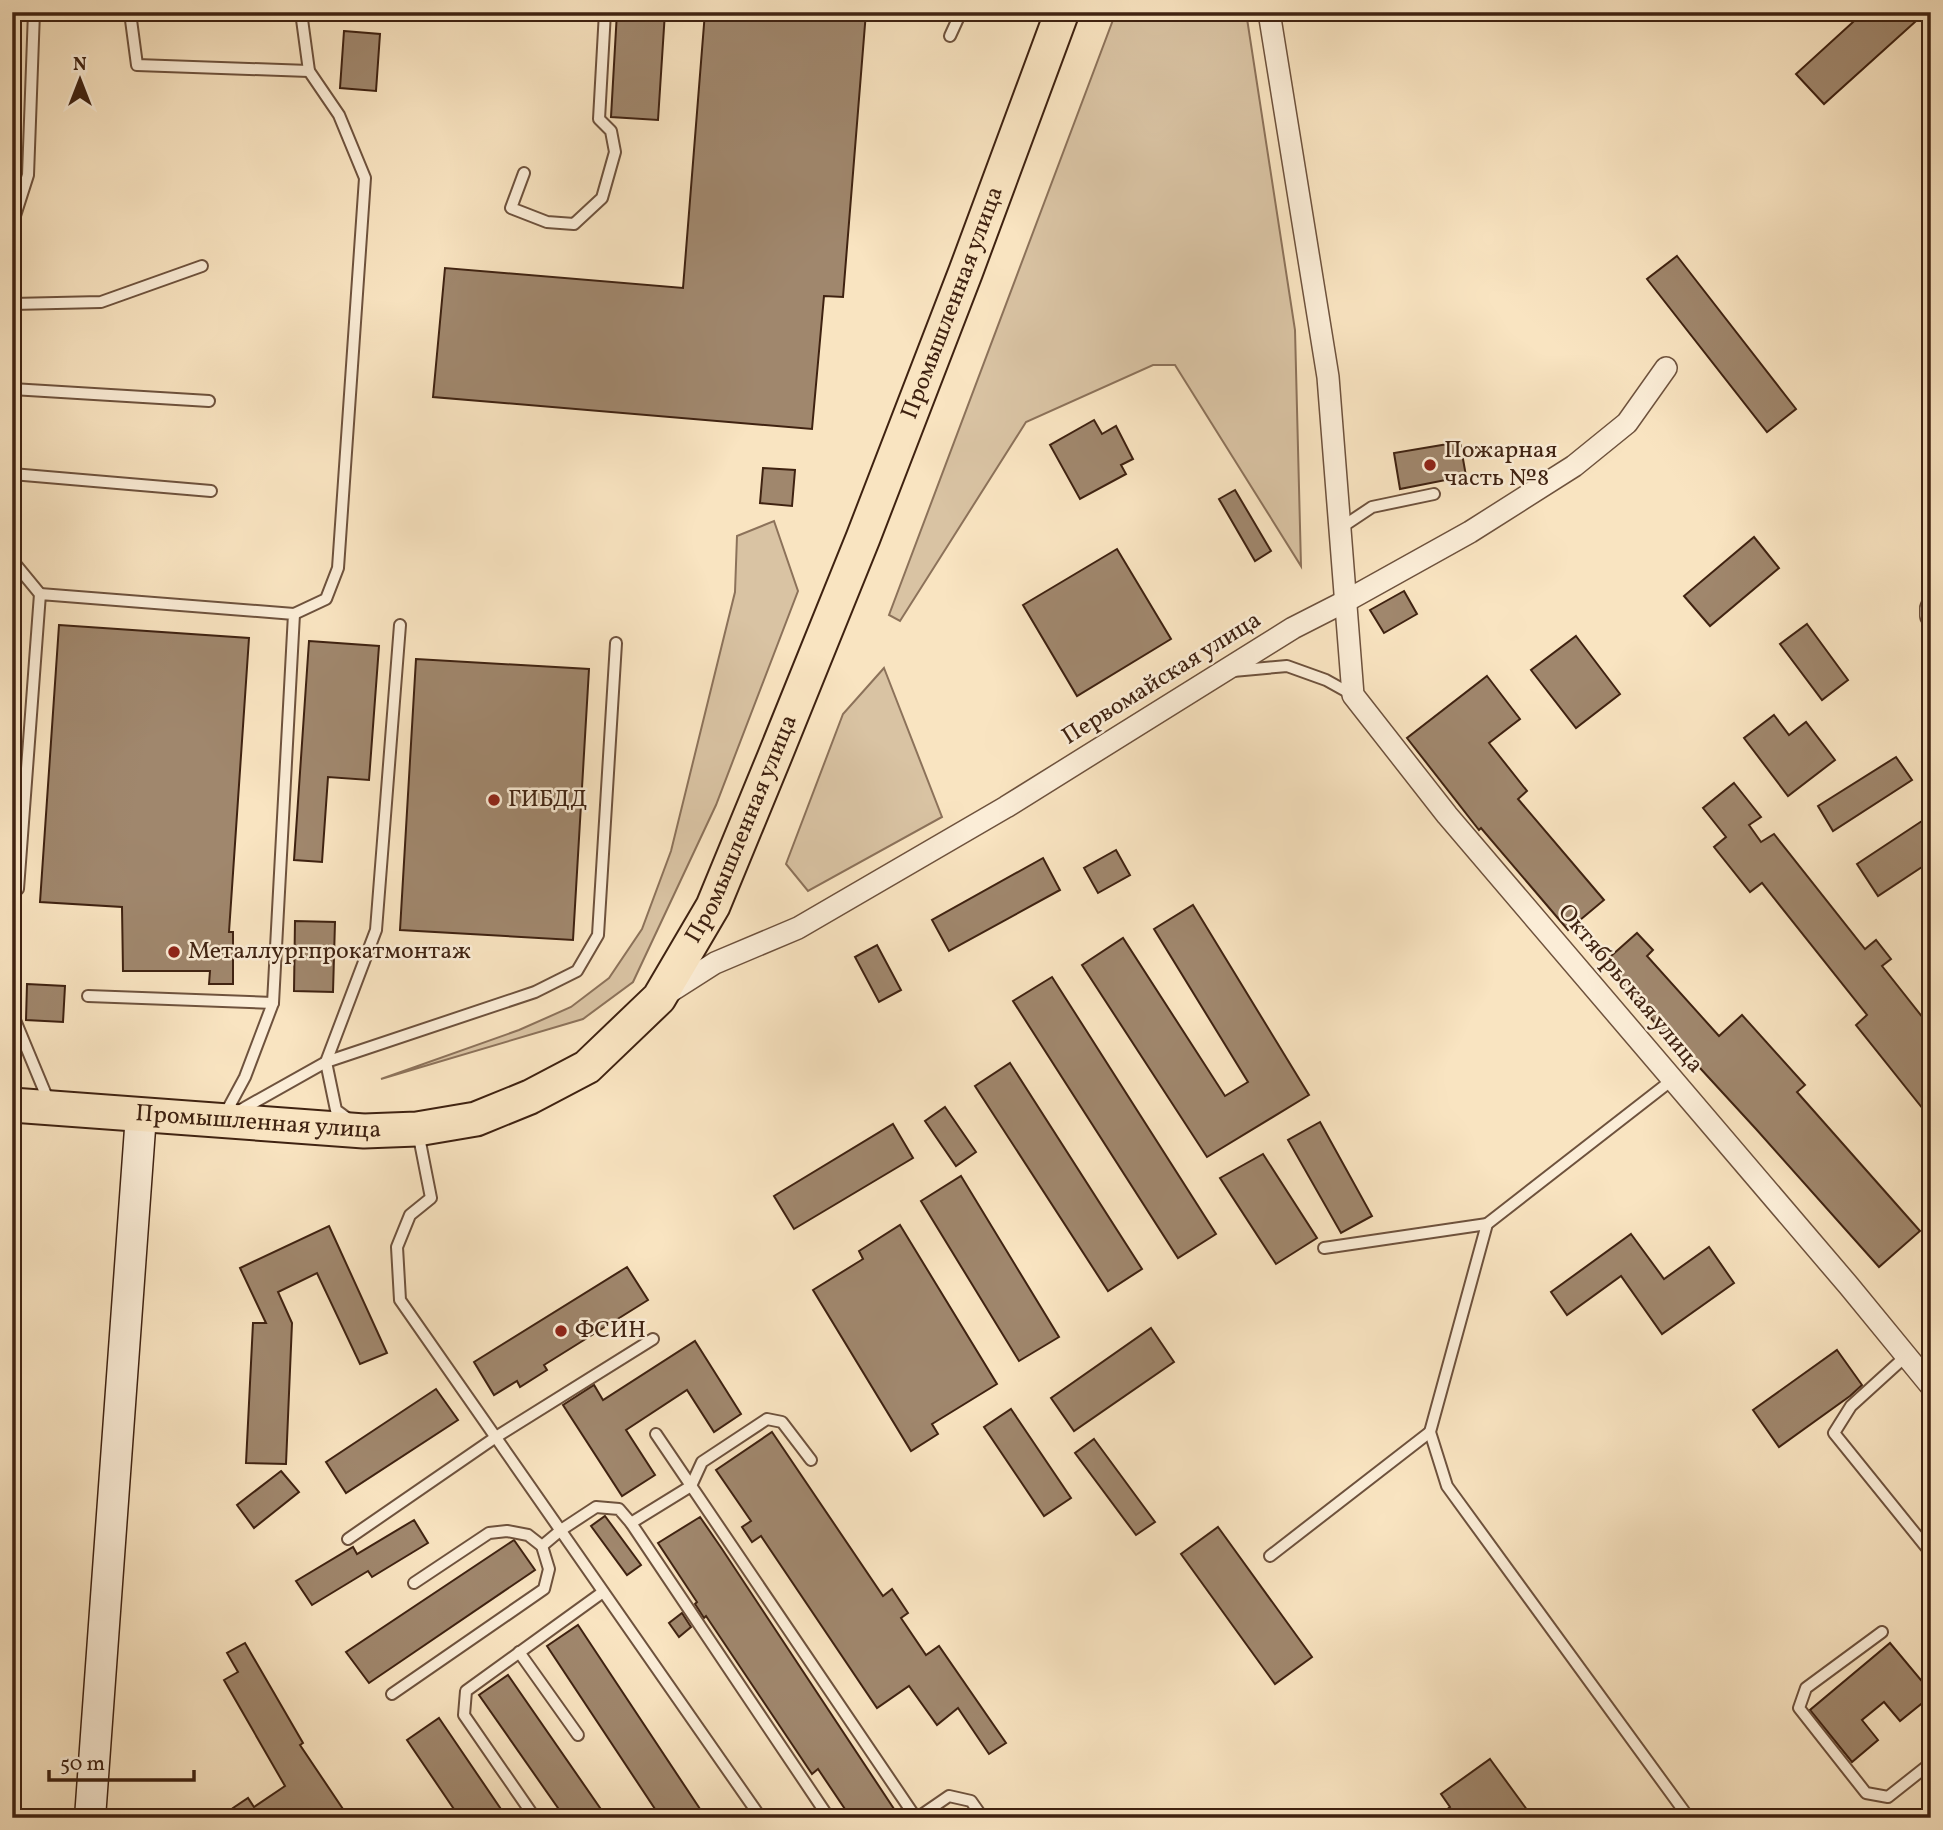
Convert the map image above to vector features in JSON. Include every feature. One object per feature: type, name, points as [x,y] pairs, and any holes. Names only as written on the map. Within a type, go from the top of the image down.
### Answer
[{"type":"main road","name":"Промышленная улица","points":[[12,1105],[364,1130],[417,1129],[476,1119],[530,1097],[587,1067],[659,998],[713,906],[774,758],[863,538],[1062,12]]},
{"type":"main road","points":[[90,1818],[141,1115]]},
{"type":"street","points":[[1269,12],[1328,377],[1353,695]]},
{"type":"street","name":"Первомайская улица","points":[[659,998],[715,963],[798,928],[1006,807],[1293,628],[1470,532],[1574,466],[1626,423],[1666,368]]},
{"type":"street","points":[[1931,608],[1931,616]]},
{"type":"street","name":"Октябрьская улица","points":[[1353,695],[1447,815],[1931,1386]]},
{"type":"lane","points":[[12,225],[28,175],[34,12]]},
{"type":"lane","points":[[132,12],[137,65],[309,71]]},
{"type":"lane","points":[[40,594],[294,614],[326,599],[338,568],[365,178],[339,115],[309,71],[301,12]]},
{"type":"lane","points":[[524,173],[511,208],[547,222],[574,224],[602,198],[615,152],[611,131],[599,119],[605,12]]},
{"type":"lane","points":[[950,36],[961,12]]},
{"type":"lane","points":[[12,304],[101,302],[202,266]]},
{"type":"lane","points":[[12,389],[209,401]]},
{"type":"lane","points":[[12,474],[211,491]]},
{"type":"lane","points":[[1339,529],[1372,507],[1434,494]]},
{"type":"lane","points":[[12,560],[40,594],[18,889]]},
{"type":"lane","points":[[220,1121],[245,1077],[273,1003],[294,614]]},
{"type":"lane","points":[[364,1130],[336,1110],[326,1062],[376,930],[400,625]]},
{"type":"lane","points":[[220,1121],[326,1062],[535,992],[577,971],[598,936],[616,643]]},
{"type":"lane","points":[[1222,673],[1287,666],[1326,680],[1353,695]]},
{"type":"lane","points":[[88,996],[273,1003]]},
{"type":"lane","points":[[12,1013],[51,1108]]},
{"type":"lane","points":[[1324,1248],[1487,1224],[1672,1080]]},
{"type":"lane","points":[[417,1129],[431,1198],[410,1215],[397,1247],[400,1300],[761,1818]]},
{"type":"lane","points":[[1487,1224],[1430,1432],[1447,1486],[1689,1818]]},
{"type":"lane","points":[[348,1539],[496,1437],[653,1339]]},
{"type":"lane","points":[[1906,1356],[1851,1406],[1834,1433],[1931,1553]]},
{"type":"lane","points":[[631,1522],[691,1486],[702,1462],[767,1419],[782,1422],[811,1460]]},
{"type":"lane","points":[[1270,1556],[1430,1432]]},
{"type":"lane","points":[[656,1434],[916,1818],[948,1796],[971,1801],[983,1818]]},
{"type":"lane","points":[[541,1546],[596,1507],[619,1509],[631,1522],[829,1818]]},
{"type":"lane","points":[[391,1694],[544,1589],[549,1569],[541,1546],[528,1535],[507,1531],[489,1533],[414,1583]]},
{"type":"lane","points":[[535,1818],[464,1715],[466,1691],[603,1592]]},
{"type":"lane","points":[[1882,1632],[1806,1688],[1799,1708],[1866,1793],[1888,1797],[1931,1763]]},
{"type":"lane","points":[[519,1652],[578,1735]]},
{"type":"shaded area","points":[[1116,12],[1246,12],[1295,330],[1301,566],[1175,365],[1153,365],[1026,422],[900,621],[889,615]]},
{"type":"shaded area","points":[[774,521],[798,591],[716,805],[633,982],[583,1019],[381,1079],[519,1030],[571,1007],[609,978],[642,929],[671,851],[735,592],[737,536]]},
{"type":"shaded area","points":[[884,668],[942,817],[808,891],[786,864],[843,714]]},
{"type":"building","points":[[617,12],[665,12],[658,120],[611,117]]},
{"type":"building","points":[[705,12],[866,12],[843,297],[824,296],[812,429],[433,397],[445,268],[683,288]]},
{"type":"building","points":[[1864,12],[1926,12],[1824,104],[1796,74]]},
{"type":"building","points":[[344,31],[380,34],[376,91],[340,88]]},
{"type":"building","points":[[1677,256],[1796,409],[1767,432],[1647,279]]},
{"type":"building","points":[[1094,420],[1102,434],[1116,426],[1133,459],[1121,465],[1126,474],[1080,499],[1050,445]]},
{"type":"building","name":"Пожарная часть №8","points":[[1460,442],[1466,476],[1400,489],[1394,453]]},
{"type":"building","points":[[763,468],[795,470],[792,506],[760,503]]},
{"type":"building","points":[[1235,490],[1271,551],[1255,561],[1219,499]]},
{"type":"building","points":[[1754,537],[1779,568],[1710,626],[1684,596]]},
{"type":"building","points":[[1117,549],[1171,639],[1077,696],[1023,605]]},
{"type":"building","points":[[1404,591],[1417,614],[1384,633],[1370,610]]},
{"type":"building","points":[[1807,624],[1848,680],[1822,700],[1780,644]]},
{"type":"building","points":[[59,625],[249,638],[229,932],[233,932],[233,984],[209,984],[210,971],[123,971],[122,907],[40,902]]},
{"type":"building","points":[[1576,636],[1620,694],[1576,728],[1531,670]]},
{"type":"building","points":[[309,641],[379,646],[369,780],[328,777],[322,862],[294,860]]},
{"type":"building","name":"ГИБДД","points":[[416,659],[589,669],[573,940],[400,930]]},
{"type":"building","points":[[1487,676],[1520,719],[1489,743],[1527,791],[1518,799],[1604,900],[1568,930],[1481,828],[1479,830],[1407,738]]},
{"type":"building","points":[[1774,715],[1789,735],[1806,722],[1835,760],[1788,796],[1744,738]]},
{"type":"building","points":[[1896,757],[1912,780],[1833,831],[1818,806]]},
{"type":"building","points":[[1734,783],[1761,817],[1749,825],[1761,842],[1774,834],[1865,949],[1876,940],[1891,959],[1882,966],[1931,1028],[1931,1119],[1856,1025],[1867,1015],[1762,883],[1750,892],[1714,847],[1726,837],[1703,808]]},
{"type":"building","points":[[1931,815],[1931,861],[1878,896],[1857,864]]},
{"type":"building","points":[[1116,850],[1130,875],[1098,893],[1084,868]]},
{"type":"building","points":[[1043,858],[1060,890],[949,951],[932,920]]},
{"type":"building","points":[[1193,905],[1309,1095],[1207,1157],[1082,965],[1123,938],[1225,1096],[1248,1082],[1154,929]]},
{"type":"building","points":[[295,921],[335,922],[333,992],[294,991]]},
{"type":"building","points":[[1637,933],[1653,950],[1647,956],[1719,1036],[1742,1015],[1805,1085],[1797,1092],[1920,1231],[1879,1267],[1756,1129],[1602,964]]},
{"type":"building","points":[[877,945],[901,990],[879,1002],[855,957]]},
{"type":"building","points":[[1052,977],[1216,1234],[1178,1258],[1013,1001]]},
{"type":"building","points":[[27,984],[65,986],[63,1022],[26,1020]]},
{"type":"building","points":[[1010,1063],[1142,1269],[1108,1291],[975,1086]]},
{"type":"building","points":[[945,1107],[976,1152],[956,1166],[925,1121]]},
{"type":"building","points":[[1320,1122],[1372,1216],[1341,1233],[1288,1140]]},
{"type":"building","points":[[893,1124],[913,1158],[794,1229],[774,1196]]},
{"type":"building","points":[[1263,1154],[1317,1238],[1276,1264],[1220,1178]]},
{"type":"building","points":[[961,1176],[1059,1337],[1019,1361],[921,1201]]},
{"type":"building","points":[[900,1225],[997,1384],[932,1424],[938,1434],[911,1451],[813,1290],[863,1259],[859,1251]]},
{"type":"building","points":[[329,1226],[387,1353],[360,1364],[317,1273],[278,1292],[292,1323],[286,1464],[246,1463],[253,1323],[266,1323],[240,1268]]},
{"type":"building","points":[[1631,1234],[1664,1279],[1709,1247],[1734,1283],[1662,1334],[1621,1276],[1567,1315],[1551,1292]]},
{"type":"building","name":"ФСИН","points":[[627,1267],[648,1300],[544,1365],[547,1370],[520,1387],[517,1381],[494,1395],[474,1362]]},
{"type":"building","points":[[1151,1328],[1174,1362],[1074,1431],[1051,1398]]},
{"type":"building","points":[[695,1341],[741,1414],[714,1432],[687,1390],[626,1430],[655,1475],[622,1496],[563,1405],[594,1385],[603,1400]]},
{"type":"building","points":[[1837,1350],[1862,1385],[1779,1447],[1753,1410]]},
{"type":"building","points":[[436,1389],[458,1420],[346,1493],[326,1462]]},
{"type":"building","points":[[1011,1409],[1071,1498],[1044,1516],[984,1427]]},
{"type":"building","points":[[772,1432],[883,1596],[892,1589],[908,1613],[901,1618],[926,1655],[939,1646],[1006,1743],[989,1754],[958,1708],[937,1725],[909,1686],[877,1708],[761,1536],[752,1542],[742,1527],[751,1521],[716,1470]]},
{"type":"building","points":[[1094,1439],[1155,1522],[1136,1535],[1075,1453]]},
{"type":"building","points":[[281,1471],[299,1492],[254,1528],[237,1505]]},
{"type":"building","points":[[605,1516],[641,1565],[627,1575],[591,1526]]},
{"type":"building","points":[[700,1517],[900,1818],[851,1818],[818,1769],[812,1774],[706,1616],[704,1618],[695,1604],[697,1602],[658,1543]]},
{"type":"building","points":[[414,1520],[428,1543],[372,1577],[368,1571],[312,1605],[296,1581],[353,1547],[357,1554]]},
{"type":"building","points":[[1218,1527],[1312,1657],[1275,1684],[1181,1554]]},
{"type":"building","points":[[514,1540],[535,1570],[369,1683],[346,1652]]},
{"type":"building","points":[[682,1613],[691,1627],[679,1637],[669,1623]]},
{"type":"building","points":[[578,1625],[706,1818],[661,1818],[547,1646]]},
{"type":"building","points":[[245,1643],[303,1743],[300,1745],[349,1818],[238,1818],[233,1808],[248,1798],[254,1807],[285,1786],[224,1680],[238,1672],[227,1653]]},
{"type":"building","points":[[1890,1643],[1931,1692],[1931,1696],[1900,1721],[1884,1702],[1862,1720],[1878,1740],[1852,1762],[1810,1710]]},
{"type":"building","points":[[508,1675],[607,1818],[565,1818],[479,1695]]},
{"type":"building","points":[[439,1718],[507,1818],[460,1818],[407,1740]]},
{"type":"building","points":[[1490,1759],[1533,1818],[1436,1818],[1450,1807],[1441,1794]]},
{"type":"place","name":"Пожарная часть №8","points":[[1430,465]]},
{"type":"place","name":"ГИБДД","points":[[494,800]]},
{"type":"place","name":"Металлургпрокатмонтаж","points":[[174,952]]},
{"type":"place","name":"ФСИН","points":[[561,1331]]}]
